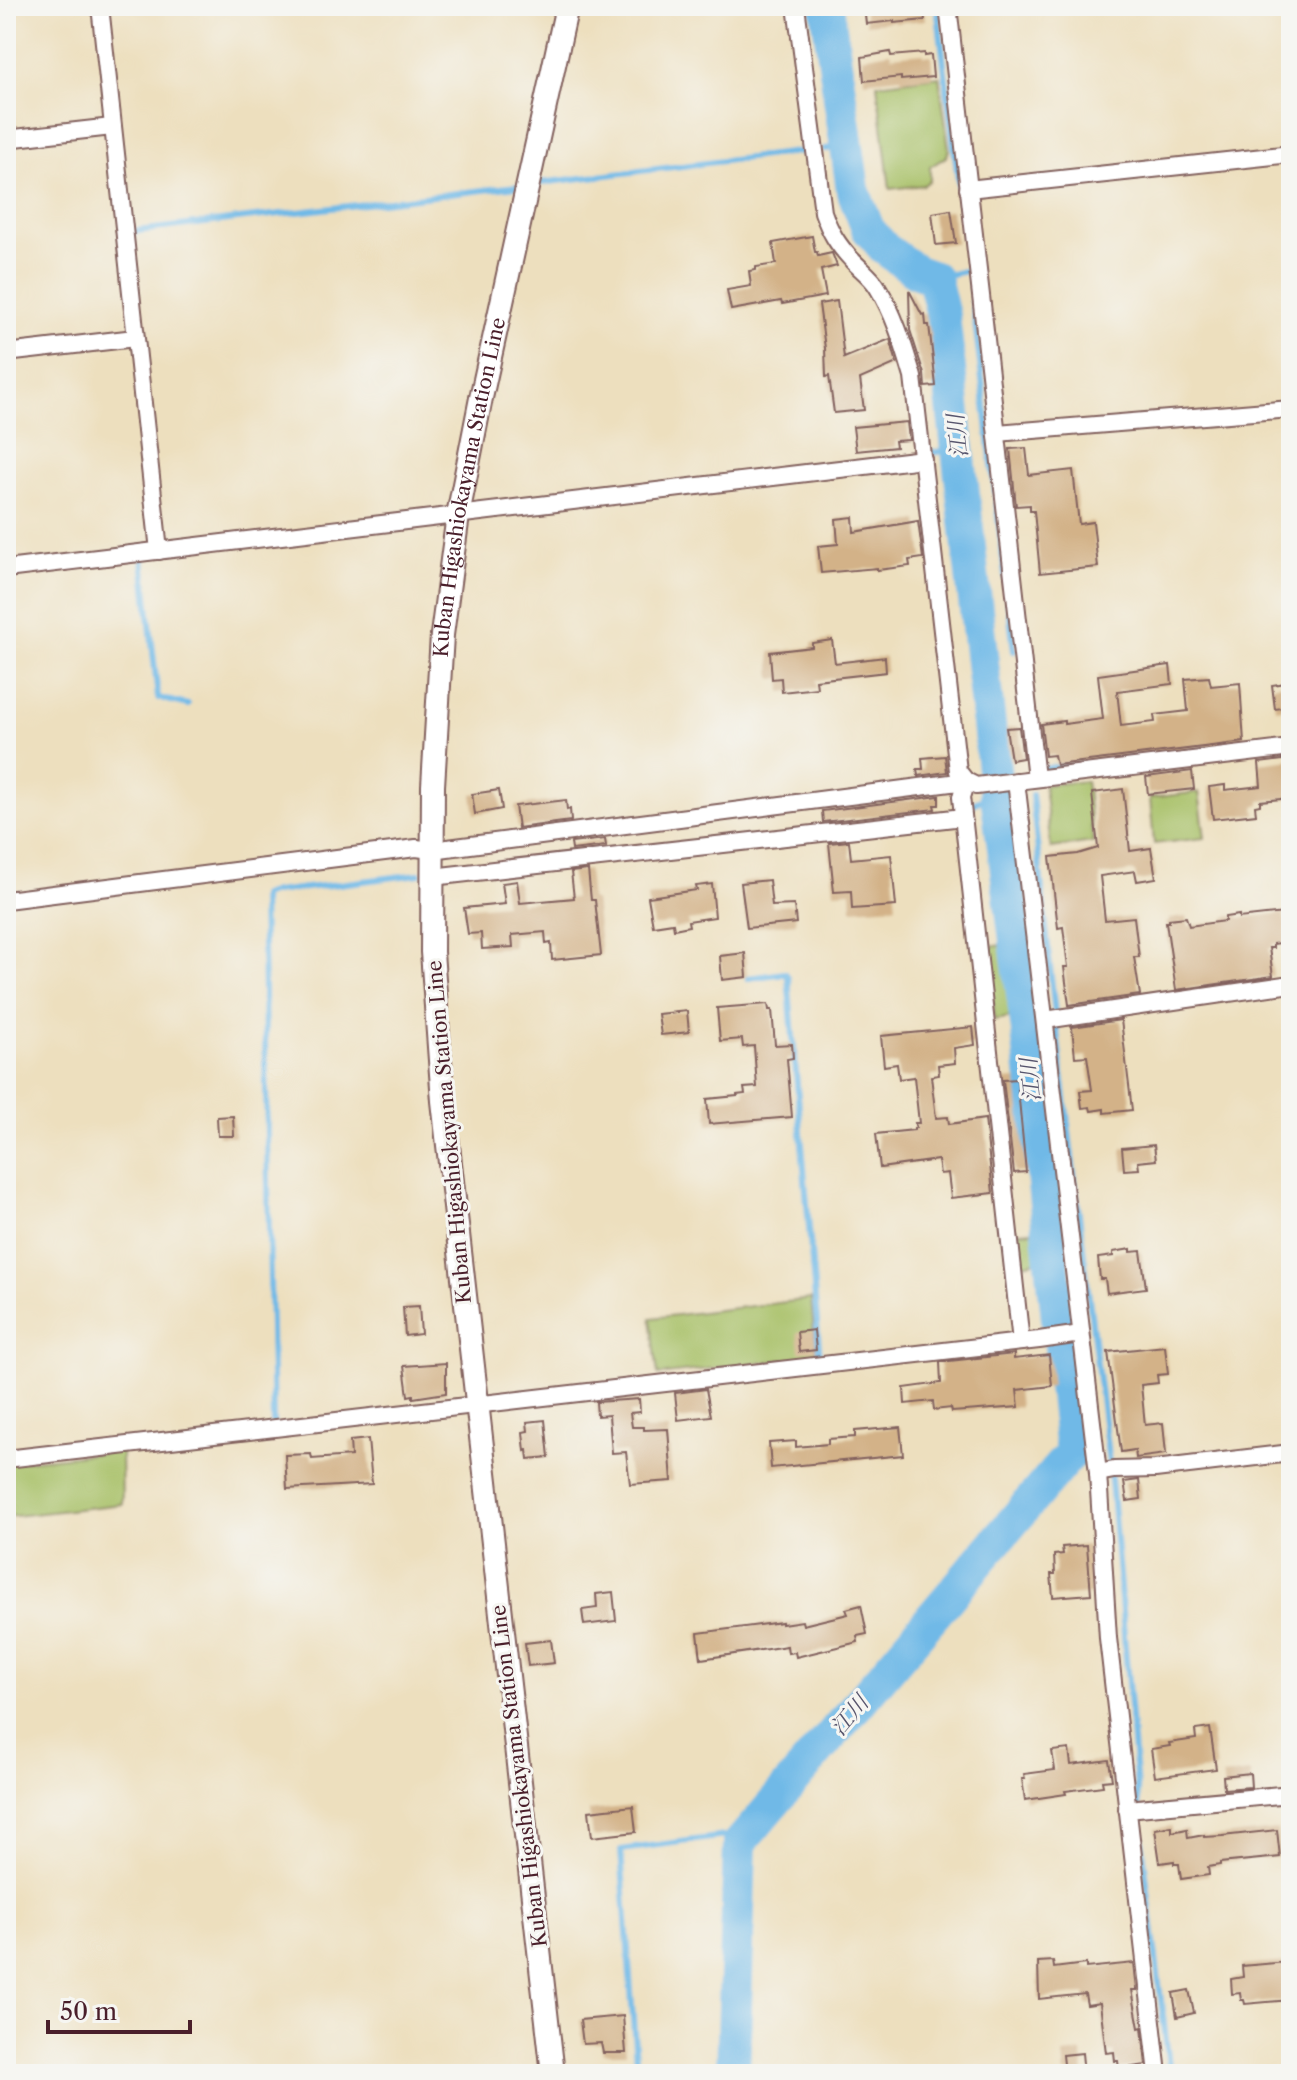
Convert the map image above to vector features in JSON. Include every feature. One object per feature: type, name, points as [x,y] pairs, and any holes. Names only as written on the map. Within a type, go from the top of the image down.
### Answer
[{"type":"main road","name":"Kuban Higashiokayama Station Line","points":[[553,2074],[436,1027],[432,850],[442,635],[458,515],[567,6]]},
{"type":"street","points":[[100,6],[107,127],[130,339],[159,546]]},
{"type":"street","points":[[796,6],[823,212],[832,237],[876,285],[887,305],[913,377],[958,771],[971,784]]},
{"type":"street","points":[[948,6],[1036,778]]},
{"type":"street","points":[[6,139],[107,127]]},
{"type":"street","points":[[968,189],[1291,154]]},
{"type":"street","points":[[6,353],[130,339]]},
{"type":"street","points":[[997,433],[1291,409]]},
{"type":"street","points":[[6,569],[159,546],[458,515],[923,459]]},
{"type":"street","points":[[6,900],[416,848],[432,850],[1291,748]]},
{"type":"street","points":[[1012,781],[1053,1019],[1081,1334],[1107,1471],[1108,1638],[1135,1808],[1158,2074]]},
{"type":"street","points":[[971,784],[961,797],[962,810],[1021,1338]]},
{"type":"street","points":[[432,877],[962,810]]},
{"type":"street","points":[[1053,1019],[1291,984]]},
{"type":"street","points":[[6,1459],[1021,1338],[1039,1340],[1081,1334]]},
{"type":"street","points":[[1107,1471],[1155,1469],[1291,1453]]},
{"type":"street","points":[[1135,1808],[1291,1794]]},
{"type":"green space","points":[[939,76],[949,149],[947,156],[930,167],[930,180],[924,185],[890,189],[877,84]]},
{"type":"green space","points":[[1086,781],[1093,842],[1051,848],[1044,785]]},
{"type":"green space","points":[[1199,792],[1205,838],[1154,844],[1150,798]]},
{"type":"green space","points":[[1003,945],[1011,1017],[995,1020],[988,947]]},
{"type":"green space","points":[[1034,1231],[1038,1261],[1022,1264],[1018,1232]]},
{"type":"green space","points":[[811,1299],[816,1356],[658,1375],[651,1318]]},
{"type":"green space","points":[[121,1451],[122,1504],[6,1517],[6,1463]]},
{"type":"building","points":[[864,6],[923,6],[925,20],[866,24]]},
{"type":"building","points":[[890,52],[891,56],[931,55],[933,77],[864,81],[862,57]]},
{"type":"building","points":[[951,210],[956,243],[936,245],[932,213]]},
{"type":"building","points":[[812,236],[818,256],[832,253],[837,266],[821,270],[826,296],[731,310],[727,290],[751,286],[749,271],[776,264],[773,243]]},
{"type":"building","points":[[909,290],[922,315],[925,314],[926,325],[929,325],[936,386],[925,387],[910,330]]},
{"type":"building","points":[[837,301],[844,358],[890,339],[897,363],[860,379],[864,410],[834,413],[829,376],[826,377],[819,304]]},
{"type":"building","points":[[907,422],[909,440],[895,441],[896,447],[856,451],[853,427]]},
{"type":"building","points":[[1026,448],[1029,475],[1073,470],[1079,524],[1093,522],[1098,567],[1040,573],[1034,511],[1030,511],[1030,505],[1016,506],[1010,449]]},
{"type":"building","points":[[853,517],[854,532],[918,521],[923,558],[909,560],[910,566],[821,573],[818,546],[838,544],[836,519]]},
{"type":"building","points":[[832,640],[835,663],[885,657],[886,672],[816,680],[817,688],[782,692],[781,678],[772,679],[770,652],[812,647],[812,643]]},
{"type":"building","points":[[1170,665],[1172,684],[1117,691],[1121,726],[1155,722],[1154,715],[1188,711],[1185,679],[1209,677],[1211,686],[1240,683],[1244,742],[1056,765],[1054,755],[1045,756],[1041,724],[1103,719],[1098,675]]},
{"type":"building","points":[[1291,682],[1291,707],[1275,709],[1272,685]]},
{"type":"building","points":[[1019,727],[1023,758],[1011,760],[1006,728]]},
{"type":"building","points":[[945,756],[947,772],[918,776],[917,769],[923,769],[922,758]]},
{"type":"building","points":[[1291,759],[1291,798],[1260,801],[1260,805],[1255,806],[1256,814],[1213,819],[1209,787],[1225,785],[1225,790],[1261,786],[1259,763]]},
{"type":"building","points":[[1192,771],[1194,789],[1148,794],[1146,777]]},
{"type":"building","points":[[1123,789],[1130,851],[1151,848],[1156,878],[1137,881],[1135,871],[1100,876],[1105,920],[1134,917],[1139,957],[1134,957],[1140,995],[1069,1005],[1063,927],[1058,928],[1050,857],[1098,848],[1092,793]]},
{"type":"building","points":[[499,790],[502,809],[475,814],[472,794]]},
{"type":"building","points":[[939,796],[939,805],[934,805],[935,809],[823,822],[822,811]]},
{"type":"building","points":[[566,800],[571,821],[518,828],[515,806]]},
{"type":"building","points":[[605,839],[606,846],[572,850],[571,843]]},
{"type":"building","points":[[849,841],[851,859],[891,855],[896,906],[852,909],[851,891],[834,892],[829,843]]},
{"type":"building","points":[[588,870],[601,955],[552,960],[551,943],[546,944],[545,932],[512,935],[513,947],[482,949],[481,933],[468,934],[464,908],[505,904],[502,883],[517,881],[520,903],[574,898],[571,872]]},
{"type":"building","points":[[769,880],[772,906],[794,905],[796,923],[747,928],[741,883]]},
{"type":"building","points":[[712,884],[715,917],[688,921],[689,926],[674,929],[673,923],[653,926],[648,897],[697,890],[696,886]]},
{"type":"building","points":[[1284,913],[1288,942],[1273,944],[1273,948],[1269,948],[1273,976],[1176,990],[1166,922],[1169,919],[1186,917],[1189,926],[1225,921],[1225,917],[1239,915],[1239,918]]},
{"type":"building","points":[[745,953],[747,977],[722,980],[720,956]]},
{"type":"building","points":[[768,1004],[769,1010],[772,1010],[775,1045],[792,1044],[793,1058],[787,1059],[792,1117],[709,1124],[707,1099],[737,1096],[745,1094],[744,1088],[757,1087],[754,1046],[743,1047],[742,1039],[720,1041],[717,1008]]},
{"type":"building","points":[[687,1011],[689,1032],[661,1035],[658,1014]]},
{"type":"building","points":[[1121,1020],[1132,1110],[1104,1113],[1104,1109],[1091,1111],[1090,1107],[1082,1108],[1080,1091],[1092,1090],[1087,1056],[1075,1057],[1072,1027]]},
{"type":"building","points":[[973,1027],[975,1045],[954,1048],[955,1063],[938,1065],[939,1075],[931,1076],[936,1118],[948,1117],[949,1124],[985,1119],[993,1193],[951,1198],[948,1173],[940,1174],[938,1160],[880,1168],[876,1134],[914,1130],[915,1123],[919,1123],[914,1077],[899,1079],[897,1064],[884,1066],[881,1036]]},
{"type":"building","points":[[1017,1079],[1026,1172],[1014,1173],[1003,1080]]},
{"type":"building","points":[[233,1116],[234,1136],[218,1136],[217,1117]]},
{"type":"building","points":[[1154,1145],[1156,1160],[1138,1162],[1139,1169],[1124,1170],[1122,1148]]},
{"type":"building","points":[[1131,1249],[1131,1252],[1141,1251],[1146,1288],[1107,1293],[1105,1279],[1100,1279],[1098,1258]]},
{"type":"building","points":[[419,1306],[421,1334],[405,1336],[403,1307]]},
{"type":"building","points":[[814,1330],[816,1350],[799,1352],[797,1332]]},
{"type":"building","points":[[1165,1346],[1168,1374],[1157,1375],[1158,1383],[1141,1385],[1145,1425],[1163,1423],[1166,1454],[1136,1458],[1135,1450],[1121,1452],[1108,1352]]},
{"type":"building","points":[[1014,1354],[1014,1359],[1049,1355],[1052,1386],[1017,1390],[1019,1407],[952,1412],[951,1408],[934,1410],[933,1401],[905,1404],[904,1388],[941,1383],[940,1362]]},
{"type":"building","points":[[446,1363],[446,1393],[408,1396],[404,1366]]},
{"type":"building","points":[[706,1389],[711,1416],[678,1420],[675,1393]]},
{"type":"building","points":[[639,1399],[640,1412],[630,1413],[632,1427],[668,1429],[672,1481],[630,1484],[626,1452],[612,1453],[609,1415],[597,1416],[596,1402]]},
{"type":"building","points":[[545,1420],[549,1457],[528,1459],[523,1432],[528,1431],[527,1422]]},
{"type":"building","points":[[900,1427],[903,1455],[771,1468],[769,1443],[796,1441],[796,1447],[828,1444],[828,1439],[855,1437],[855,1431]]},
{"type":"building","points":[[368,1439],[372,1484],[287,1489],[285,1455],[311,1454],[312,1459],[351,1456],[350,1441]]},
{"type":"building","points":[[1139,1480],[1141,1499],[1127,1501],[1124,1482]]},
{"type":"building","points":[[1087,1545],[1091,1594],[1053,1597],[1051,1574],[1055,1574],[1054,1555],[1063,1554],[1062,1547]]},
{"type":"building","points":[[613,1592],[616,1621],[584,1625],[582,1610],[597,1608],[596,1594]]},
{"type":"building","points":[[861,1605],[867,1634],[857,1636],[858,1642],[796,1657],[795,1652],[788,1653],[787,1646],[701,1659],[698,1633],[782,1622],[802,1621],[803,1625],[848,1614],[846,1609]]},
{"type":"building","points":[[551,1640],[554,1663],[528,1666],[525,1643]]},
{"type":"building","points":[[1210,1728],[1216,1769],[1155,1777],[1151,1749],[1196,1739],[1195,1730]]},
{"type":"building","points":[[1069,1749],[1071,1765],[1109,1760],[1112,1780],[1102,1781],[1103,1786],[1025,1800],[1024,1774],[1055,1770],[1052,1751]]},
{"type":"building","points":[[1250,1773],[1251,1787],[1224,1789],[1223,1776]]},
{"type":"building","points":[[633,1806],[636,1832],[592,1837],[589,1811]]},
{"type":"building","points":[[1172,1826],[1172,1832],[1187,1829],[1188,1838],[1277,1830],[1280,1857],[1220,1863],[1208,1867],[1209,1875],[1181,1879],[1179,1864],[1174,1864],[1174,1861],[1160,1863],[1155,1829]]},
{"type":"building","points":[[1053,1961],[1054,1968],[1134,1963],[1137,1990],[1132,1990],[1139,2028],[1142,2027],[1146,2065],[1119,2069],[1114,2052],[1106,2053],[1100,2003],[1087,2005],[1085,1994],[1039,1999],[1038,1962]]},
{"type":"building","points":[[1287,1962],[1291,2000],[1245,2004],[1240,1993],[1232,1994],[1231,1979],[1243,1977],[1242,1966]]},
{"type":"building","points":[[1189,1990],[1194,2013],[1177,2017],[1173,1993]]},
{"type":"building","points":[[623,2016],[626,2053],[603,2053],[601,2043],[583,2044],[580,2020]]},
{"type":"building","points":[[1082,2053],[1084,2074],[1065,2074],[1063,2055]]},
{"type":"waterway","name":"江川","points":[[733,2074],[740,1843],[1072,1452],[1028,1032],[996,787],[943,316],[934,278],[917,272],[885,249],[868,229],[853,190],[827,6]]},
{"type":"waterway","points":[[934,278],[969,270],[937,6]]},
{"type":"waterway","points":[[825,149],[847,147]]},
{"type":"waterway","points":[[540,183],[806,151]]},
{"type":"waterway","points":[[129,232],[517,186]]},
{"type":"waterway","points":[[969,270],[1014,651]]},
{"type":"waterway","points":[[929,453],[959,449]]},
{"type":"waterway","points":[[143,559],[158,698],[188,705]]},
{"type":"waterway","points":[[1040,769],[1260,744]]},
{"type":"waterway","points":[[969,811],[968,806],[997,793]]},
{"type":"waterway","points":[[1032,795],[1111,1480],[1140,1825],[1170,2074]]},
{"type":"waterway","points":[[273,1423],[262,896],[419,874]]},
{"type":"waterway","points":[[748,978],[785,973],[788,977],[820,1359]]},
{"type":"waterway","points":[[637,2074],[621,1850],[748,1833]]}]
